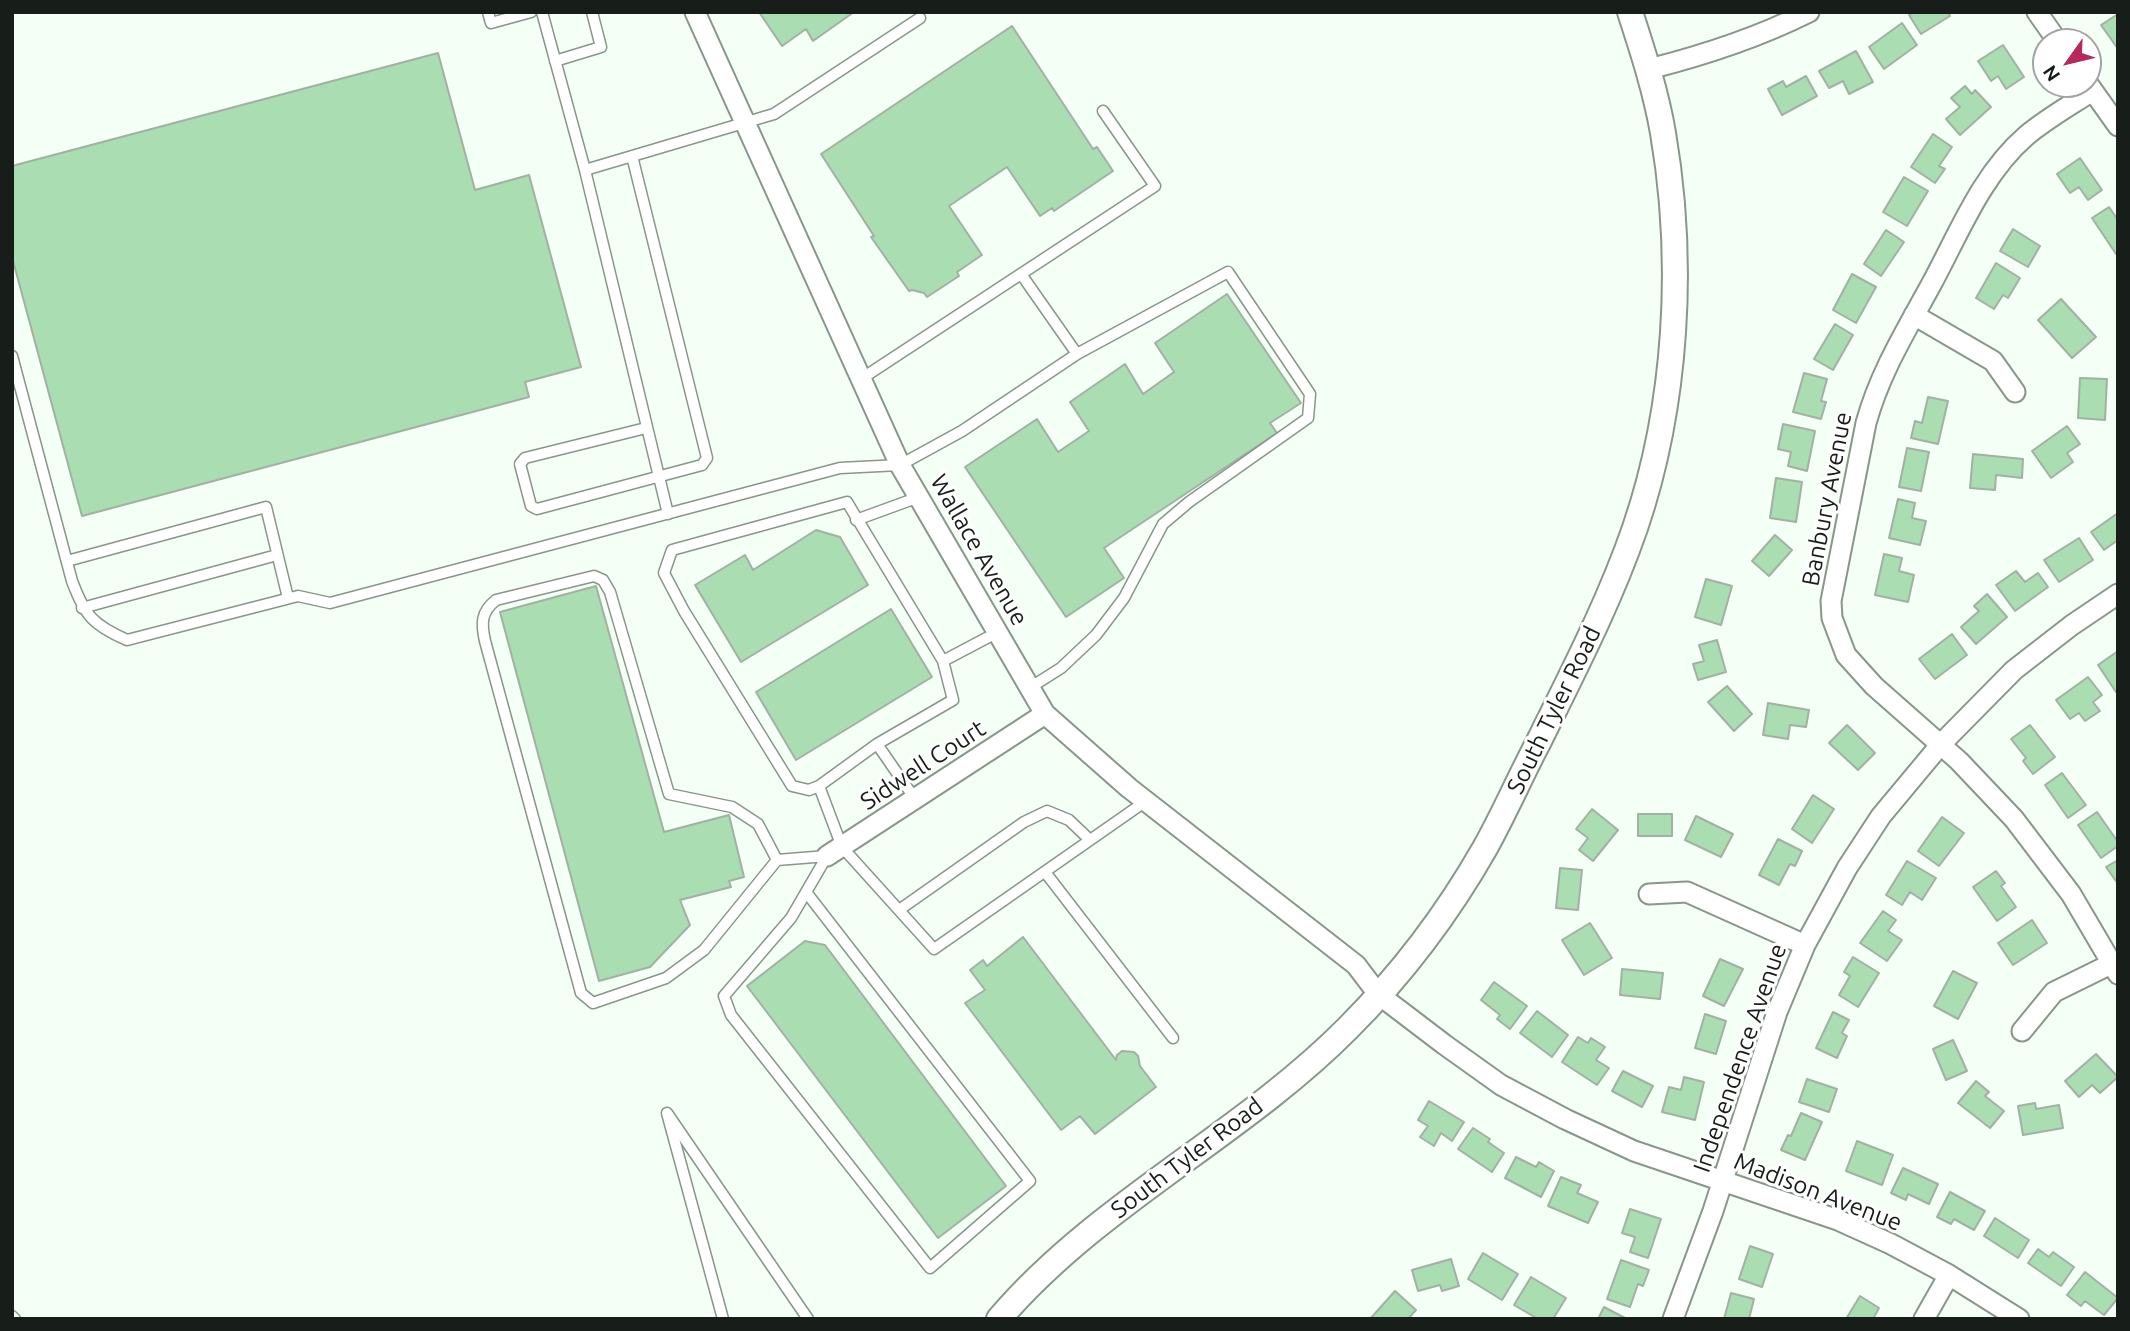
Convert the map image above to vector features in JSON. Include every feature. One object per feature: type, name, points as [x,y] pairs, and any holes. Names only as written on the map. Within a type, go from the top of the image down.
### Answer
[{"type":"street","name":"Wallace Avenue","points":[[695,12],[900,465],[1045,714],[1080,748],[1356,965],[1378,994]]},
{"type":"street","name":"South Tyler Road","points":[[999,1319],[1058,1259],[1106,1219],[1306,1068],[1349,1027],[1416,951],[1452,902],[1486,846],[1596,625],[1612,591],[1644,500],[1669,375],[1673,331],[1675,278],[1663,132],[1649,69],[1630,12]]},
{"type":"street","points":[[1649,69],[1705,55],[1756,37],[1809,12]]},
{"type":"street","points":[[2037,12],[2048,28]]},
{"type":"street","name":"Banbury Avenue","points":[[2076,98],[2027,135],[2000,164],[1979,195],[1888,361],[1874,396],[1831,601],[1832,618],[1846,655],[1856,668],[1993,794],[2071,894],[2115,969]]},
{"type":"street","points":[[2098,98],[2118,127]]},
{"type":"street","points":[[1914,315],[1993,361],[2015,392]]},
{"type":"street","name":"Independence Avenue","points":[[1673,1319],[1723,1181],[1777,1012],[1805,945],[1847,868],[1881,816],[1941,744],[2014,670],[2072,625],[2118,594]]},
{"type":"street","name":"Sidwell Court","points":[[834,852],[1045,714]]},
{"type":"street","points":[[1649,894],[1687,892],[1805,945]]},
{"type":"street","points":[[2022,1031],[2054,992],[2115,969]]},
{"type":"street","name":"Madison Avenue","points":[[1378,994],[1501,1085],[1565,1119],[1634,1151],[1838,1220],[1950,1275],[2019,1319]]},
{"type":"street","points":[[1924,1319],[1950,1275]]},
{"type":"lane","points":[[488,12],[491,23],[531,12]]},
{"type":"lane","points":[[542,12],[585,170],[668,514]]},
{"type":"lane","points":[[555,61],[601,47],[592,12]]},
{"type":"lane","points":[[585,170],[774,114],[920,18]]},
{"type":"lane","points":[[860,380],[1155,186],[1103,111]]},
{"type":"lane","points":[[632,156],[707,458],[702,465],[659,477],[537,509],[531,506],[520,464],[525,458],[646,428]]},
{"type":"lane","points":[[12,356],[66,561],[82,608],[110,633],[127,640],[298,596],[330,603],[840,468],[900,465],[962,431],[1077,354],[1228,272],[1310,394],[1308,418],[1188,502],[1163,524],[1124,598],[1096,635],[1061,668],[1031,687]]},
{"type":"lane","points":[[1021,274],[1077,354]]},
{"type":"lane","points":[[856,520],[919,497]]},
{"type":"lane","points":[[847,502],[943,661],[953,700],[877,744],[819,786],[809,790],[792,786],[684,611],[664,573],[672,550],[847,502]]},
{"type":"lane","points":[[66,561],[265,507],[288,598]]},
{"type":"lane","points":[[82,608],[277,555]]},
{"type":"lane","points":[[776,860],[758,824],[732,807],[669,794],[610,592],[603,580],[594,576],[557,585],[496,600],[485,609],[481,625],[485,642],[581,993],[593,1003],[666,978],[704,950],[776,860],[834,852]]},
{"type":"lane","points":[[943,661],[998,631]]},
{"type":"lane","points":[[877,744],[915,799]]},
{"type":"lane","points":[[819,786],[834,852],[899,910],[934,949],[1146,801]]},
{"type":"lane","points":[[899,910],[1024,822],[1046,811],[1069,820],[1090,840]]},
{"type":"lane","points":[[806,892],[1030,1181],[930,1268],[731,1015],[724,996],[791,918],[806,892],[834,852]]},
{"type":"lane","points":[[1045,872],[1173,1038]]},
{"type":"lane","points":[[723,1319],[667,1113],[808,1319]]},
{"type":"building","points":[[759,12],[854,12],[813,41],[806,29],[782,46]]},
{"type":"building","points":[[1914,12],[1948,12],[1950,16],[1921,34],[1909,15]]},
{"type":"building","points":[[2118,14],[2118,49],[2101,25]]},
{"type":"building","points":[[1902,23],[1917,45],[1884,69],[1869,47]]},
{"type":"building","points":[[1012,26],[1093,149],[1097,147],[1113,171],[1054,211],[1052,208],[1040,216],[1007,167],[949,206],[982,255],[957,272],[959,276],[927,297],[924,293],[909,291],[871,237],[874,236],[821,154]]},
{"type":"building","points":[[2003,45],[2024,77],[2006,89],[1998,76],[1991,81],[1978,61]]},
{"type":"building","points":[[1856,51],[1873,82],[1849,94],[1843,81],[1829,88],[1819,71]]},
{"type":"building","points":[[438,53],[475,190],[529,175],[581,367],[525,382],[529,397],[82,516],[12,257],[12,166]]},
{"type":"building","points":[[1806,76],[1817,96],[1782,115],[1768,89],[1783,81],[1786,87]]},
{"type":"building","points":[[1965,86],[1972,94],[1975,90],[1991,107],[1960,135],[1946,119],[1960,107],[1951,98]]},
{"type":"building","points":[[1933,134],[1952,147],[1939,166],[1945,169],[1935,183],[1911,167]]},
{"type":"building","points":[[2080,158],[2102,190],[2088,200],[2079,187],[2070,193],[2057,174]]},
{"type":"building","points":[[1904,177],[1928,191],[1907,226],[1883,212]]},
{"type":"building","points":[[2109,207],[2118,220],[2116,254],[2092,218]]},
{"type":"building","points":[[2013,229],[2040,246],[2028,267],[2000,251]]},
{"type":"building","points":[[1886,230],[1904,242],[1881,276],[1864,264]]},
{"type":"building","points":[[1996,263],[2020,278],[2008,298],[2003,295],[1994,309],[1976,298]]},
{"type":"building","points":[[1852,274],[1876,287],[1856,323],[1833,310]]},
{"type":"building","points":[[1227,294],[1301,403],[1270,423],[1277,433],[1104,548],[1124,578],[1066,617],[965,467],[1037,419],[1058,452],[1089,431],[1070,402],[1125,364],[1143,394],[1174,372],[1155,343]]},
{"type":"building","points":[[2061,299],[2096,337],[2072,358],[2038,320]]},
{"type":"building","points":[[1835,324],[1853,335],[1833,370],[1814,359]]},
{"type":"building","points":[[1804,373],[1827,379],[1821,401],[1826,402],[1821,419],[1793,412]]},
{"type":"building","points":[[2080,378],[2107,379],[2105,420],[2078,418]]},
{"type":"building","points":[[1928,397],[1948,401],[1938,444],[1911,438],[1915,421],[1922,423]]},
{"type":"building","points":[[1783,424],[1815,431],[1807,471],[1788,466],[1791,452],[1778,449]]},
{"type":"building","points":[[2067,426],[2080,444],[2067,453],[2073,462],[2051,478],[2032,451]]},
{"type":"building","points":[[1907,448],[1929,452],[1921,491],[1899,487]]},
{"type":"building","points":[[1973,454],[2023,459],[2022,478],[1996,475],[1995,490],[1970,488]]},
{"type":"building","points":[[1776,478],[1802,482],[1796,522],[1770,518]]},
{"type":"building","points":[[1898,499],[1915,503],[1912,518],[1926,521],[1920,545],[1889,538]]},
{"type":"building","points":[[2118,513],[2118,540],[2104,550],[2091,532]]},
{"type":"building","points":[[816,530],[840,537],[868,585],[741,662],[695,585],[745,555],[753,570]]},
{"type":"building","points":[[1775,535],[1792,550],[1769,576],[1752,561]]},
{"type":"building","points":[[2079,538],[2093,560],[2059,582],[2044,560]]},
{"type":"building","points":[[1884,554],[1902,558],[1899,571],[1914,575],[1908,602],[1875,595]]},
{"type":"building","points":[[2016,571],[2025,582],[2038,573],[2048,587],[2015,611],[1996,585]]},
{"type":"building","points":[[1706,579],[1732,586],[1721,625],[1695,617]]},
{"type":"building","points":[[596,586],[664,832],[729,815],[744,877],[729,881],[731,887],[680,900],[690,925],[650,967],[599,981],[500,612]]},
{"type":"building","points":[[1987,594],[2007,617],[1976,644],[1961,627],[1979,611],[1974,606]]},
{"type":"building","points":[[891,609],[932,677],[796,760],[756,692]]},
{"type":"building","points":[[1952,634],[1967,655],[1935,679],[1919,659]]},
{"type":"building","points":[[1717,640],[1726,672],[1698,680],[1693,664],[1704,661],[1699,645]]},
{"type":"building","points":[[2118,651],[2118,690],[2116,692],[2098,665]]},
{"type":"building","points":[[2088,677],[2102,695],[2093,702],[2100,711],[2085,721],[2079,713],[2070,719],[2056,700]]},
{"type":"building","points":[[1727,686],[1752,714],[1734,731],[1708,702]]},
{"type":"building","points":[[1768,703],[1809,710],[1806,727],[1790,725],[1788,739],[1763,735]]},
{"type":"building","points":[[1847,725],[1875,753],[1858,770],[1829,743]]},
{"type":"building","points":[[2030,725],[2055,757],[2033,774],[2023,761],[2026,758],[2011,739]]},
{"type":"building","points":[[2062,773],[2086,805],[2068,818],[2045,785]]},
{"type":"building","points":[[1813,795],[1834,809],[1812,843],[1792,829]]},
{"type":"building","points":[[1592,809],[1618,830],[1593,861],[1579,850],[1588,838],[1576,829]]},
{"type":"building","points":[[2097,812],[2118,842],[2118,846],[2101,858],[2078,825]]},
{"type":"building","points":[[1638,814],[1672,814],[1672,836],[1638,836]]},
{"type":"building","points":[[1696,816],[1733,834],[1721,857],[1685,840]]},
{"type":"building","points":[[1942,817],[1964,833],[1939,866],[1918,851]]},
{"type":"building","points":[[1778,839],[1802,851],[1795,866],[1790,864],[1779,885],[1759,875]]},
{"type":"building","points":[[2118,860],[2118,884],[2106,867]]},
{"type":"building","points":[[1907,861],[1936,878],[1922,900],[1910,892],[1902,905],[1886,895]]},
{"type":"building","points":[[1560,868],[1582,870],[1578,910],[1556,908]]},
{"type":"building","points":[[1996,871],[2005,883],[2001,886],[2016,907],[1997,921],[1973,887]]},
{"type":"building","points":[[1883,911],[1896,920],[1888,931],[1902,940],[1887,961],[1860,943]]},
{"type":"building","points":[[2032,920],[2047,943],[2013,965],[1998,943]]},
{"type":"building","points":[[1590,923],[1612,958],[1584,975],[1562,940]]},
{"type":"building","points":[[1023,937],[1116,1060],[1122,1051],[1134,1052],[1138,1056],[1140,1066],[1156,1087],[1095,1134],[1080,1116],[1061,1130],[965,1003],[985,990],[970,970],[983,960],[987,966]]},
{"type":"building","points":[[805,941],[825,945],[1006,1186],[938,1238],[747,986]]},
{"type":"building","points":[[1853,957],[1879,973],[1858,1007],[1839,995],[1850,976],[1844,972]]},
{"type":"building","points":[[1720,959],[1743,969],[1724,1006],[1703,996]]},
{"type":"building","points":[[1622,969],[1663,973],[1660,999],[1620,995]]},
{"type":"building","points":[[1953,971],[1977,983],[1958,1019],[1934,1006]]},
{"type":"building","points":[[1494,982],[1527,1006],[1510,1029],[1497,1019],[1500,1015],[1481,1000]]},
{"type":"building","points":[[1537,1011],[1568,1035],[1552,1057],[1520,1033]]},
{"type":"building","points":[[1833,1012],[1849,1020],[1842,1033],[1847,1036],[1837,1058],[1816,1048]]},
{"type":"building","points":[[1705,1014],[1726,1021],[1716,1054],[1695,1048]]},
{"type":"building","points":[[1578,1037],[1588,1043],[1591,1038],[1605,1047],[1596,1060],[1609,1068],[1597,1085],[1562,1062]]},
{"type":"building","points":[[1953,1040],[1967,1071],[1946,1080],[1933,1049]]},
{"type":"building","points":[[2096,1054],[2118,1077],[2100,1093],[2092,1085],[2079,1097],[2065,1081]]},
{"type":"building","points":[[1623,1071],[1653,1086],[1642,1107],[1612,1091]]},
{"type":"building","points":[[1684,1077],[1704,1082],[1695,1120],[1662,1112],[1669,1087],[1681,1090]]},
{"type":"building","points":[[1807,1079],[1837,1089],[1829,1112],[1799,1102]]},
{"type":"building","points":[[1976,1081],[1989,1092],[1985,1096],[2004,1111],[1990,1128],[1958,1103]]},
{"type":"building","points":[[1429,1101],[1464,1122],[1452,1141],[1441,1133],[1434,1146],[1420,1137],[1428,1126],[1418,1120]]},
{"type":"building","points":[[2035,1103],[2036,1109],[2059,1105],[2063,1128],[2023,1135],[2018,1106]]},
{"type":"building","points":[[1801,1113],[1822,1122],[1805,1160],[1781,1150],[1788,1135],[1791,1136]]},
{"type":"building","points":[[1473,1128],[1490,1139],[1488,1142],[1504,1153],[1492,1172],[1458,1149]]},
{"type":"building","points":[[1857,1141],[1893,1155],[1882,1185],[1846,1171]]},
{"type":"building","points":[[1516,1157],[1536,1167],[1539,1162],[1554,1171],[1541,1197],[1505,1178]]},
{"type":"building","points":[[1903,1168],[1938,1184],[1929,1204],[1908,1194],[1906,1200],[1891,1193]]},
{"type":"building","points":[[1561,1177],[1581,1185],[1577,1193],[1598,1202],[1588,1223],[1548,1206]]},
{"type":"building","points":[[1950,1192],[1985,1211],[1974,1230],[1954,1219],[1951,1224],[1937,1217]]},
{"type":"building","points":[[1630,1209],[1661,1219],[1648,1258],[1630,1252],[1635,1237],[1622,1233]]},
{"type":"building","points":[[1995,1218],[2029,1240],[2018,1258],[1984,1236]]},
{"type":"building","points":[[1750,1246],[1773,1254],[1762,1287],[1739,1279]]},
{"type":"building","points":[[2038,1249],[2049,1257],[2053,1252],[2074,1267],[2061,1286],[2028,1263]]},
{"type":"building","points":[[1483,1253],[1518,1274],[1502,1300],[1468,1279]]},
{"type":"building","points":[[1451,1259],[1459,1286],[1442,1291],[1440,1285],[1418,1291],[1412,1270]]},
{"type":"building","points":[[1621,1260],[1649,1270],[1643,1286],[1638,1284],[1630,1307],[1607,1299]]},
{"type":"building","points":[[2085,1272],[2118,1298],[2104,1315],[2085,1301],[2081,1306],[2067,1295]]},
{"type":"building","points":[[1531,1277],[1566,1298],[1553,1319],[1538,1319],[1514,1305]]},
{"type":"building","points":[[1395,1291],[1416,1310],[1408,1319],[1370,1319]]},
{"type":"building","points":[[1731,1293],[1754,1299],[1749,1319],[1724,1319]]},
{"type":"building","points":[[1860,1296],[1879,1308],[1873,1319],[1846,1319]]},
{"type":"building","points":[[1604,1307],[1627,1319],[1598,1319]]}]
